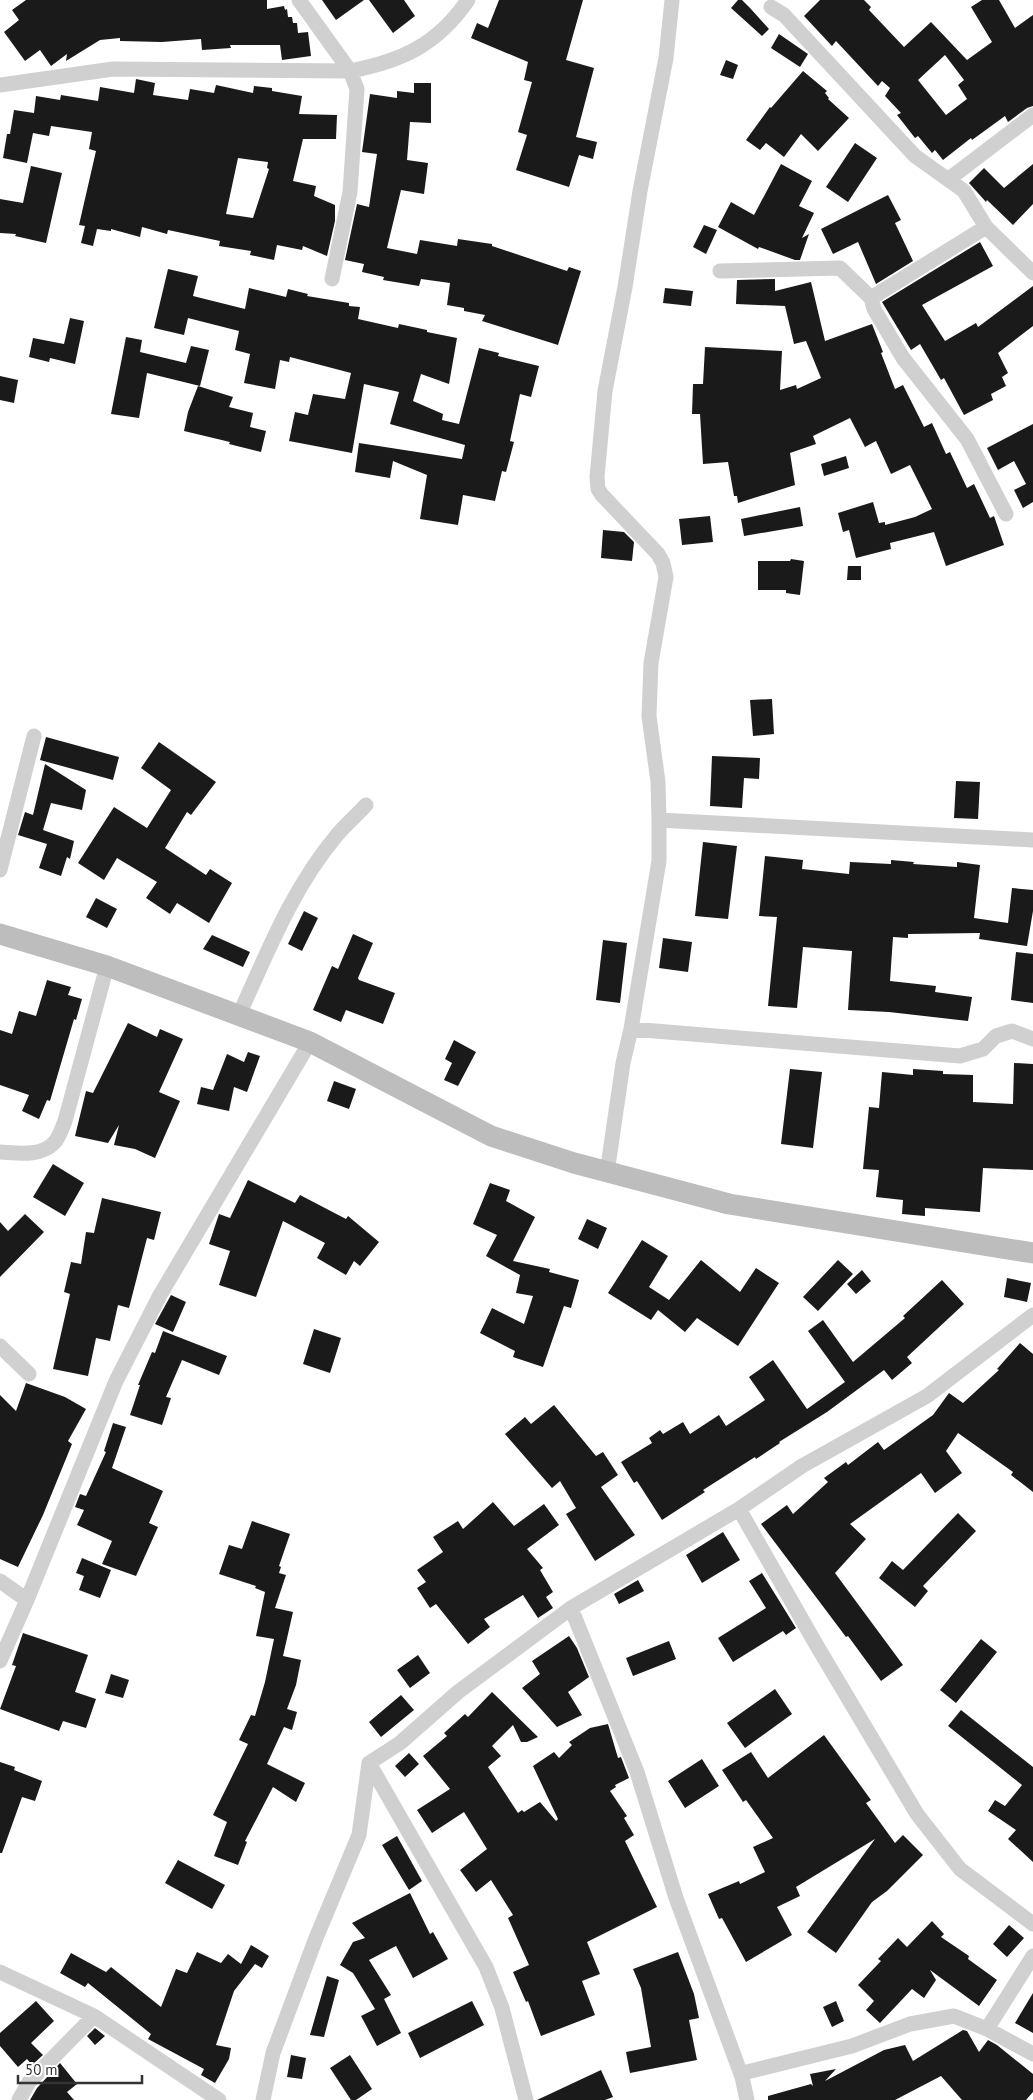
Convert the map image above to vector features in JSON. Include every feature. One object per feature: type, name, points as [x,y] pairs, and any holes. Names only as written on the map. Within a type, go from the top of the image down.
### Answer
[{"type":"main road","points":[[0,934],[107,966],[310,1042],[492,1136],[607,1173],[729,1204],[1033,1254]]},
{"type":"street","points":[[299,0],[350,71],[357,89],[350,192],[332,278]]},
{"type":"street","points":[[0,86],[113,69],[350,71],[376,66],[427,44],[453,21],[468,0]]},
{"type":"street","points":[[607,1173],[623,1063],[631,1029],[659,862],[658,782],[649,716],[651,663],[666,577],[663,563],[658,554],[602,495],[598,488],[597,477],[605,391],[626,287],[640,191],[666,58],[672,0]]},
{"type":"street","points":[[771,7],[784,16],[915,156],[964,191],[986,227],[1033,273]]},
{"type":"street","points":[[949,179],[1033,115]]},
{"type":"street","points":[[871,298],[986,227]]},
{"type":"street","points":[[720,271],[840,268],[871,298],[874,309],[903,358],[967,439],[1006,514]]},
{"type":"street","points":[[0,870],[34,736]]},
{"type":"street","points":[[239,1015],[273,939],[308,876],[337,834],[366,805]]},
{"type":"street","points":[[659,820],[1033,840]]},
{"type":"street","points":[[0,1152],[32,1154],[43,1150],[55,1142],[65,1121],[107,966]]},
{"type":"street","points":[[631,1029],[960,1056],[983,1049],[996,1036],[1012,1031],[1033,1039]]},
{"type":"street","points":[[0,1661],[27,1600],[116,1381],[160,1295],[310,1042]]},
{"type":"street","points":[[263,2100],[273,2053],[316,1938],[360,1835],[370,1763],[400,1743],[458,1692],[571,1608],[738,1508],[802,1466],[928,1396],[1033,1315]]},
{"type":"street","points":[[0,1346],[30,1374]]},
{"type":"street","points":[[738,1508],[917,1814],[960,1869],[1033,1924]]},
{"type":"street","points":[[0,1581],[27,1600]]},
{"type":"street","points":[[571,1608],[637,1772],[676,1898],[742,2078],[747,2100]]},
{"type":"street","points":[[370,1763],[486,1967],[502,2008],[526,2100]]},
{"type":"street","points":[[987,2029],[1033,1956]]},
{"type":"street","points":[[0,1972],[94,2016],[219,2100]]},
{"type":"street","points":[[18,2100],[29,2082],[94,2016]]},
{"type":"street","points":[[742,2078],[747,2072],[852,2046],[910,2024],[954,2016],[987,2029],[1033,2054]]},
{"type":"building","points":[[26,0],[267,0],[267,9],[284,6],[285,10],[287,9],[288,17],[292,17],[293,23],[297,23],[298,33],[308,32],[311,56],[282,60],[280,45],[230,45],[231,48],[202,50],[201,39],[162,42],[120,41],[120,38],[100,40],[66,61],[67,54],[51,66],[40,50],[25,61],[4,32],[19,20],[12,10]]},
{"type":"building","points":[[322,0],[364,0],[336,20]]},
{"type":"building","points":[[369,0],[404,0],[415,16],[393,33]]},
{"type":"building","points":[[499,0],[583,0],[566,60],[594,68],[576,137],[597,142],[593,159],[579,155],[569,187],[516,170],[527,135],[518,132],[532,82],[524,80],[528,62],[471,38],[477,23],[488,28]]},
{"type":"building","points":[[738,0],[742,0],[769,29],[762,36],[731,8]]},
{"type":"building","points":[[820,0],[864,0],[871,7],[869,10],[904,47],[931,22],[967,60],[992,42],[971,7],[982,0],[999,0],[1015,28],[1033,15],[1033,106],[1027,108],[1008,122],[1005,116],[972,140],[971,138],[943,160],[935,150],[932,153],[918,136],[915,138],[897,115],[901,113],[885,96],[890,88],[882,81],[878,86],[836,41],[832,46],[804,16]],"holes":[[[945,55],[964,80],[958,85],[967,99],[946,115],[918,80]]]},
{"type":"building","points":[[779,34],[808,54],[800,67],[771,48]]},
{"type":"building","points":[[726,60],[738,65],[733,79],[720,75]]},
{"type":"building","points":[[803,71],[827,91],[825,93],[828,99],[849,118],[818,151],[801,134],[784,157],[766,143],[760,150],[746,140],[770,107]]},
{"type":"building","points":[[136,79],[155,83],[153,95],[188,100],[190,89],[214,93],[216,85],[253,93],[254,86],[272,88],[272,91],[302,96],[299,114],[337,115],[336,139],[303,139],[293,181],[316,186],[314,196],[335,205],[335,221],[327,256],[303,246],[302,250],[277,245],[274,260],[250,255],[251,251],[219,246],[220,241],[168,230],[167,234],[142,227],[140,237],[111,229],[111,231],[97,229],[93,246],[81,243],[85,226],[79,225],[96,151],[89,149],[92,132],[51,126],[49,136],[33,133],[27,163],[3,158],[14,110],[34,113],[36,96],[60,100],[61,95],[98,101],[100,87],[134,93]],"holes":[[[238,158],[268,162],[267,168],[269,169],[253,218],[226,214]]]},
{"type":"building","points":[[414,83],[431,83],[431,123],[410,122],[407,160],[428,163],[424,194],[401,190],[387,248],[417,254],[420,240],[457,246],[458,239],[492,244],[492,246],[567,271],[569,267],[581,271],[558,345],[482,321],[485,315],[447,305],[450,283],[421,279],[419,286],[383,280],[384,277],[362,272],[364,264],[345,260],[357,204],[369,207],[377,154],[362,152],[370,94],[397,98],[397,91],[414,93]]},
{"type":"building","points":[[855,143],[877,158],[848,202],[826,187]]},
{"type":"building","points":[[781,164],[812,181],[799,206],[814,213],[802,238],[809,234],[800,260],[795,260],[759,247],[758,249],[718,227],[731,202],[754,215]]},
{"type":"building","points":[[1033,164],[1033,204],[1013,225],[987,200],[986,202],[969,183],[984,168],[1004,188]]},
{"type":"building","points":[[31,166],[62,173],[46,243],[15,236],[16,234],[0,233],[0,199],[23,203]]},
{"type":"building","points":[[888,195],[901,220],[895,223],[913,261],[876,284],[858,242],[833,254],[821,229]]},
{"type":"building","points":[[704,225],[717,230],[706,254],[693,247]]},
{"type":"building","points":[[980,242],[993,266],[922,305],[945,341],[976,323],[978,327],[1033,286],[1033,326],[998,353],[1008,373],[1002,377],[1006,386],[991,394],[993,400],[964,415],[944,378],[941,380],[920,344],[911,350],[882,302]]},
{"type":"building","points":[[168,269],[198,276],[193,296],[245,309],[249,288],[286,297],[288,289],[308,294],[307,296],[349,303],[349,306],[360,307],[358,319],[398,328],[399,324],[457,338],[449,384],[421,374],[413,401],[443,414],[442,420],[459,424],[479,348],[499,353],[498,356],[539,366],[531,397],[520,394],[510,441],[514,442],[506,472],[502,471],[495,501],[463,495],[458,525],[420,519],[427,475],[393,461],[390,478],[355,472],[359,443],[462,459],[465,445],[390,424],[399,392],[364,384],[352,453],[289,441],[295,412],[308,415],[313,394],[345,399],[351,373],[290,357],[289,362],[280,360],[275,389],[244,383],[250,354],[235,350],[239,331],[188,318],[184,335],[154,328]]},
{"type":"building","points":[[775,279],[775,291],[811,282],[825,341],[872,324],[895,389],[903,385],[924,427],[932,423],[946,454],[950,452],[967,488],[974,484],[990,518],[994,516],[1004,545],[946,566],[934,532],[890,543],[891,549],[856,558],[849,530],[843,532],[838,513],[873,502],[879,523],[885,522],[885,525],[915,517],[932,509],[910,465],[891,474],[876,441],[865,447],[850,418],[813,436],[816,444],[790,453],[795,485],[738,503],[737,496],[734,496],[728,462],[703,464],[700,414],[692,414],[693,384],[703,384],[705,347],[782,351],[780,390],[796,385],[797,389],[821,378],[806,341],[794,344],[785,306],[736,304],[737,280]]},
{"type":"building","points":[[665,288],[693,291],[691,306],[663,303]]},
{"type":"building","points":[[70,318],[84,321],[75,364],[50,358],[49,362],[29,357],[33,338],[64,344]]},
{"type":"building","points":[[126,337],[142,340],[140,352],[186,363],[191,346],[209,350],[200,386],[147,373],[139,418],[111,414]]},
{"type":"building","points":[[0,376],[18,380],[14,403],[0,400]]},
{"type":"building","points":[[198,386],[233,397],[229,407],[253,413],[250,427],[266,431],[261,452],[184,431],[188,412]]},
{"type":"building","points":[[1033,424],[1033,502],[1023,508],[1014,490],[1026,484],[1014,461],[998,470],[987,448]]},
{"type":"building","points":[[846,456],[849,468],[824,476],[821,464]]},
{"type":"building","points":[[800,507],[803,526],[744,536],[741,519]]},
{"type":"building","points":[[710,516],[713,542],[682,545],[679,519]]},
{"type":"building","points":[[603,530],[624,532],[634,542],[632,561],[601,558]]},
{"type":"building","points":[[791,559],[804,561],[800,595],[786,593],[786,590],[758,590],[758,561],[790,561]]},
{"type":"building","points":[[848,566],[861,566],[861,580],[847,580]]},
{"type":"building","points":[[772,699],[774,734],[753,736],[750,700]]},
{"type":"building","points":[[46,737],[119,757],[113,780],[40,760]]},
{"type":"building","points":[[159,742],[216,782],[191,815],[187,812],[165,848],[206,875],[210,869],[232,883],[209,923],[177,903],[170,914],[146,898],[157,882],[117,858],[104,880],[78,863],[114,807],[147,828],[171,790],[141,768]]},
{"type":"building","points":[[712,756],[760,758],[759,779],[744,778],[742,808],[710,806]]},
{"type":"building","points":[[45,764],[86,790],[82,810],[51,803],[43,830],[74,841],[70,859],[67,857],[61,876],[39,868],[47,844],[18,835],[25,812],[33,815]]},
{"type":"building","points":[[956,781],[980,782],[978,819],[954,818]]},
{"type":"building","points":[[703,842],[737,846],[728,919],[695,916]]},
{"type":"building","points":[[765,856],[803,860],[802,869],[849,874],[850,862],[891,864],[891,860],[914,862],[913,864],[957,867],[957,862],[980,865],[974,918],[1008,923],[1012,888],[1033,890],[1033,911],[1027,946],[979,939],[980,933],[908,934],[908,938],[893,937],[890,981],[936,986],[935,992],[972,997],[968,1021],[889,1012],[848,1010],[852,951],[803,947],[797,1008],[768,1006],[777,917],[759,916]]},
{"type":"building","points":[[96,898],[117,909],[107,928],[86,917]]},
{"type":"building","points":[[304,911],[318,918],[302,951],[288,944]]},
{"type":"building","points":[[353,934],[373,943],[358,978],[359,980],[395,993],[383,1024],[346,1010],[341,1022],[313,1010],[332,966],[338,969]]},
{"type":"building","points":[[212,935],[250,952],[243,967],[203,949]]},
{"type":"building","points":[[663,938],[692,942],[688,972],[659,968]]},
{"type":"building","points":[[603,940],[627,943],[620,1003],[596,1000]]},
{"type":"building","points":[[1016,952],[1033,954],[1033,1003],[1011,1000]]},
{"type":"building","points":[[47,980],[71,987],[68,995],[82,999],[76,1020],[74,1019],[50,1101],[47,1100],[39,1119],[22,1111],[29,1095],[0,1085],[0,1030],[12,1034],[19,1011],[36,1016]]},
{"type":"building","points":[[128,1023],[157,1037],[160,1029],[183,1039],[159,1092],[180,1101],[155,1158],[135,1149],[114,1145],[119,1125],[108,1143],[75,1136],[86,1091],[93,1093]]},
{"type":"building","points":[[454,1040],[476,1052],[458,1086],[444,1080],[452,1063],[445,1059]]},
{"type":"building","points":[[248,1052],[260,1056],[247,1092],[234,1087],[229,1111],[197,1104],[201,1087],[213,1090],[227,1054],[244,1062]]},
{"type":"building","points":[[1014,1063],[1033,1064],[1033,1170],[983,1168],[980,1212],[925,1208],[925,1216],[902,1214],[903,1200],[876,1197],[879,1170],[863,1169],[869,1107],[879,1108],[882,1072],[913,1075],[913,1069],[943,1071],[943,1074],[973,1075],[973,1102],[1013,1104]]},
{"type":"building","points":[[790,1069],[822,1072],[813,1148],[781,1144]]},
{"type":"building","points":[[334,1081],[356,1089],[349,1109],[327,1101]]},
{"type":"building","points":[[53,1164],[84,1183],[65,1216],[33,1197]]},
{"type":"building","points":[[248,1180],[295,1203],[300,1195],[346,1219],[348,1216],[379,1242],[360,1266],[354,1261],[346,1275],[317,1258],[325,1243],[283,1221],[256,1297],[219,1285],[230,1251],[209,1244],[219,1214],[230,1218]]},
{"type":"building","points":[[490,1183],[510,1190],[506,1201],[535,1217],[513,1261],[550,1269],[549,1272],[579,1280],[571,1308],[564,1306],[543,1367],[513,1357],[515,1351],[480,1333],[492,1308],[524,1324],[533,1296],[516,1293],[520,1275],[486,1256],[497,1235],[473,1224]]},
{"type":"building","points":[[102,1198],[161,1212],[154,1240],[147,1238],[129,1308],[118,1305],[110,1341],[96,1338],[88,1376],[53,1369],[70,1294],[64,1292],[71,1262],[81,1264],[86,1232],[94,1233]]},
{"type":"building","points":[[25,1214],[44,1232],[0,1277],[0,1222],[8,1231]]},
{"type":"building","points":[[587,1219],[607,1228],[598,1249],[578,1239]]},
{"type":"building","points":[[642,1240],[668,1256],[649,1287],[669,1300],[701,1260],[740,1292],[756,1268],[779,1283],[738,1346],[697,1318],[685,1332],[658,1310],[651,1320],[608,1293]]},
{"type":"building","points":[[838,1260],[853,1274],[818,1311],[803,1297]]},
{"type":"building","points":[[862,1270],[871,1281],[856,1294],[847,1284]]},
{"type":"building","points":[[1007,1278],[1031,1283],[1027,1302],[1004,1297]]},
{"type":"building","points":[[942,1280],[964,1304],[907,1357],[912,1363],[892,1380],[884,1370],[827,1412],[756,1459],[755,1457],[703,1490],[705,1492],[662,1520],[637,1481],[634,1483],[621,1462],[652,1443],[649,1438],[660,1430],[663,1434],[683,1422],[690,1434],[719,1415],[726,1426],[765,1400],[749,1377],[773,1360],[807,1409],[845,1382],[808,1331],[823,1320],[853,1362],[905,1318],[903,1316]]},
{"type":"building","points":[[171,1295],[186,1302],[173,1332],[155,1324]]},
{"type":"building","points":[[314,1329],[341,1338],[330,1373],[303,1364]]},
{"type":"building","points":[[163,1331],[227,1356],[219,1375],[182,1360],[166,1397],[171,1398],[162,1425],[130,1415],[140,1385],[138,1385],[152,1352],[155,1353]]},
{"type":"building","points":[[1020,1343],[1033,1354],[1033,1492],[1011,1475],[1013,1472],[958,1433],[946,1451],[962,1473],[935,1493],[921,1473],[850,1524],[866,1539],[835,1573],[903,1665],[881,1681],[761,1524],[787,1505],[793,1514],[828,1482],[824,1478],[846,1462],[848,1465],[878,1442],[884,1450],[933,1415],[949,1393],[963,1403],[999,1370],[997,1369]]},
{"type":"building","points":[[26,1383],[65,1397],[86,1409],[68,1441],[72,1444],[43,1515],[18,1567],[0,1559],[0,1395],[16,1411]]},
{"type":"building","points":[[554,1405],[596,1456],[603,1452],[618,1475],[601,1487],[635,1535],[595,1561],[566,1514],[576,1508],[560,1481],[552,1488],[505,1434],[525,1417],[531,1424]]},
{"type":"building","points":[[113,1423],[126,1427],[112,1468],[163,1491],[149,1523],[158,1527],[136,1576],[102,1564],[112,1541],[77,1525],[84,1510],[75,1507],[80,1494],[86,1496],[106,1452],[104,1451]]},
{"type":"building","points":[[493,1502],[514,1526],[544,1504],[559,1525],[527,1549],[543,1568],[540,1570],[553,1592],[546,1597],[553,1608],[538,1618],[523,1595],[484,1619],[490,1627],[468,1644],[436,1604],[430,1608],[417,1588],[426,1582],[417,1570],[443,1552],[433,1537],[458,1521],[463,1529]]},
{"type":"building","points":[[958,1513],[976,1531],[923,1586],[928,1591],[915,1607],[879,1578],[892,1561],[903,1570]]},
{"type":"building","points":[[252,1521],[290,1534],[279,1566],[281,1567],[279,1573],[286,1575],[275,1608],[293,1612],[283,1656],[301,1660],[296,1685],[287,1709],[297,1712],[292,1730],[284,1727],[267,1764],[305,1783],[296,1802],[273,1787],[245,1841],[247,1842],[238,1865],[214,1856],[227,1822],[213,1815],[248,1744],[239,1740],[251,1715],[255,1716],[265,1682],[274,1639],[256,1636],[265,1592],[255,1588],[256,1586],[219,1574],[229,1545],[242,1549]]},
{"type":"building","points":[[723,1532],[740,1560],[702,1583],[686,1555]]},
{"type":"building","points":[[82,1558],[111,1570],[100,1598],[79,1590],[84,1576],[76,1573]]},
{"type":"building","points":[[762,1573],[796,1628],[786,1635],[783,1631],[733,1662],[718,1638],[766,1608],[749,1581]]},
{"type":"building","points":[[638,1580],[644,1591],[619,1604],[614,1594]]},
{"type":"building","points":[[23,1633],[88,1655],[75,1692],[96,1699],[86,1728],[63,1721],[59,1731],[0,1709],[16,1666],[12,1665]]},
{"type":"building","points":[[569,1636],[577,1648],[589,1677],[568,1692],[582,1715],[557,1727],[522,1688],[540,1674],[532,1661]]},
{"type":"building","points":[[981,1639],[997,1652],[956,1703],[940,1690]]},
{"type":"building","points":[[669,1641],[676,1659],[633,1676],[626,1658]]},
{"type":"building","points":[[418,1655],[430,1673],[410,1688],[397,1670]]},
{"type":"building","points":[[111,1674],[129,1680],[123,1698],[105,1693]]},
{"type":"building","points":[[775,1689],[792,1714],[745,1748],[727,1723]]},
{"type":"building","points":[[492,1692],[538,1737],[527,1742],[521,1742],[513,1725],[492,1746],[501,1756],[488,1767],[518,1813],[522,1810],[524,1812],[540,1802],[556,1821],[558,1819],[533,1766],[554,1752],[559,1758],[572,1745],[569,1742],[590,1728],[608,1724],[618,1758],[621,1757],[629,1778],[615,1785],[616,1787],[610,1791],[627,1816],[624,1818],[634,1835],[625,1841],[657,1907],[587,1942],[600,1974],[582,1981],[595,2015],[541,2036],[528,2001],[526,2002],[513,1972],[529,1965],[508,1918],[513,1915],[491,1880],[476,1892],[460,1870],[487,1849],[464,1812],[432,1833],[417,1810],[450,1789],[423,1756],[447,1736],[444,1733],[465,1714],[468,1717]]},
{"type":"building","points":[[401,1695],[414,1710],[381,1737],[369,1722]]},
{"type":"building","points":[[961,1710],[1033,1767],[1033,1862],[1008,1839],[1016,1830],[988,1811],[995,1800],[1005,1806],[1022,1785],[948,1726]]},
{"type":"building","points":[[824,1735],[871,1800],[866,1803],[895,1843],[903,1835],[923,1855],[887,1891],[872,1902],[836,1953],[807,1932],[875,1839],[796,1887],[800,1896],[777,1907],[792,1935],[746,1962],[722,1918],[719,1919],[708,1894],[739,1881],[740,1884],[765,1872],[753,1847],[773,1838],[746,1800],[743,1802],[722,1770],[751,1752],[768,1778]]},
{"type":"building","points":[[409,1753],[419,1764],[405,1777],[395,1766]]},
{"type":"building","points":[[702,1759],[719,1786],[685,1808],[668,1781]]},
{"type":"building","points":[[0,1762],[15,1767],[14,1770],[42,1781],[35,1801],[22,1797],[2,1853],[0,1853]]},
{"type":"building","points":[[397,1836],[422,1881],[409,1890],[382,1845]]},
{"type":"building","points":[[178,1860],[225,1885],[212,1909],[165,1883]]},
{"type":"building","points":[[410,1893],[430,1934],[433,1932],[448,1959],[413,1978],[396,1946],[369,1960],[391,1995],[384,1999],[401,2033],[377,2046],[361,2016],[375,2009],[353,1973],[340,1965],[353,1942],[365,1938],[352,1923]]},
{"type":"building","points":[[932,1921],[944,1934],[941,1937],[969,1956],[968,1959],[997,1980],[979,2006],[930,1970],[936,1980],[924,1998],[912,1989],[880,2023],[866,2010],[874,2001],[858,1985],[881,1961],[878,1959],[898,1938],[907,1947]]},
{"type":"building","points":[[1009,1925],[1024,1938],[1007,1957],[993,1944]]},
{"type":"building","points":[[251,1945],[269,1956],[262,1968],[255,1964],[234,1991],[216,2045],[231,2048],[229,2059],[215,2083],[201,2075],[204,2069],[148,2039],[151,2034],[88,1983],[85,1987],[60,1973],[71,1953],[106,1972],[111,1967],[161,2007],[176,1969],[187,1973],[197,1952],[221,1963],[228,1954],[241,1964]]},
{"type":"building","points":[[678,1952],[694,1994],[699,2018],[689,2020],[697,2060],[630,2073],[626,2052],[651,2047],[641,1988],[633,1969]]},
{"type":"building","points":[[327,1976],[339,1980],[324,2037],[310,2035]]},
{"type":"building","points":[[1033,1993],[1033,2033],[1015,2023]]},
{"type":"building","points":[[36,2001],[54,2021],[31,2043],[43,2055],[32,2065],[27,2059],[18,2067],[0,2046],[0,2033]]},
{"type":"building","points":[[472,2001],[484,2025],[420,2058],[408,2033]]},
{"type":"building","points":[[836,2001],[844,2021],[832,2027],[823,2007]]},
{"type":"building","points":[[95,2028],[105,2036],[95,2045],[87,2036]]},
{"type":"building","points":[[963,2030],[967,2031],[979,2052],[988,2040],[1033,2074],[1033,2092],[1026,2100],[962,2100],[941,2076],[895,2100],[768,2100],[768,2096],[811,2084],[813,2086],[810,2074],[836,2069],[825,2081],[884,2050],[905,2045],[913,2061]]},
{"type":"building","points":[[291,2055],[306,2058],[302,2079],[287,2077]]},
{"type":"building","points":[[350,2055],[372,2089],[356,2100],[351,2100],[330,2068]]},
{"type":"building","points":[[60,2063],[77,2084],[67,2092],[74,2100],[30,2100],[37,2088]]},
{"type":"building","points":[[601,2070],[613,2097],[605,2100],[537,2100]]}]
